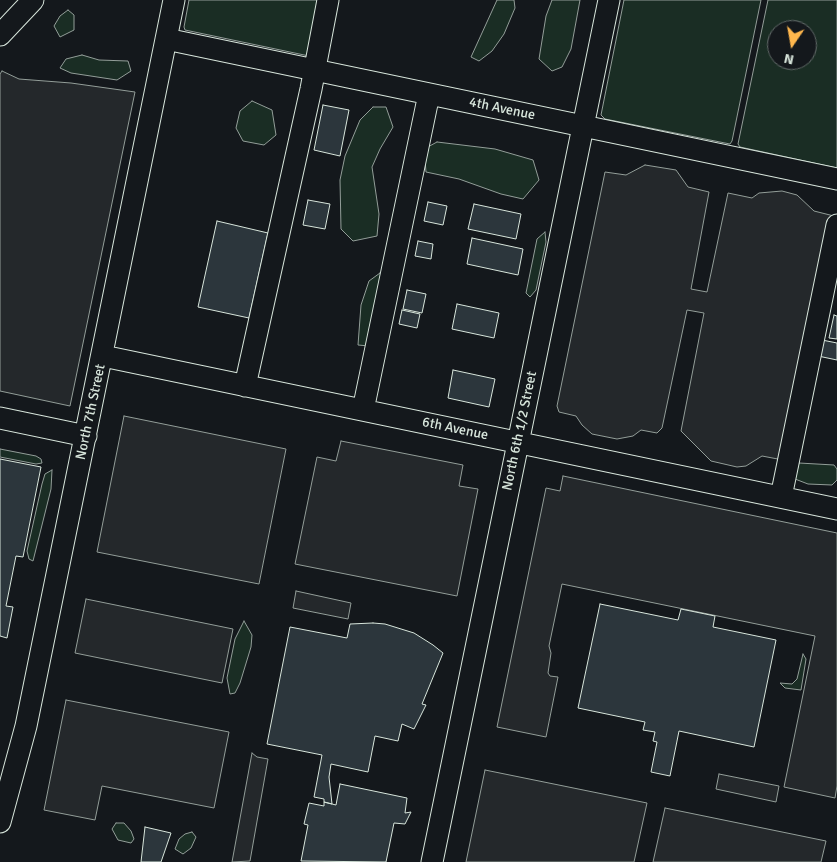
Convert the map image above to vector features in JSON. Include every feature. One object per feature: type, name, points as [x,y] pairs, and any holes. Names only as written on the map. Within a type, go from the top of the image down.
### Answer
[{"type":"street","points":[[0,36],[33,0]]},
{"type":"street","name":"North 7th Street","points":[[0,822],[26,726],[103,356],[174,0]]},
{"type":"street","points":[[245,386],[315,70],[328,0]]},
{"type":"street","name":"North 6th 1/2 Street","points":[[432,862],[609,0]]},
{"type":"street","name":"4th Avenue","points":[[166,39],[837,179]]},
{"type":"street","points":[[364,410],[428,94]]},
{"type":"street","points":[[781,497],[837,225]]},
{"type":"street","name":"6th Avenue","points":[[103,356],[837,509]]},
{"type":"street","points":[[0,418],[86,436]]},
{"type":"green space","points":[[189,0],[325,0],[309,56],[185,30]]},
{"type":"green space","points":[[497,0],[514,0],[515,8],[504,34],[492,51],[479,61],[471,57]]},
{"type":"green space","points":[[552,0],[580,0],[571,49],[562,67],[552,71],[539,59],[546,16]]},
{"type":"green space","points":[[624,0],[761,0],[730,144],[605,119],[601,115]]},
{"type":"green space","points":[[768,0],[837,0],[837,168],[740,147],[738,144]]},
{"type":"green space","points":[[68,10],[74,15],[74,30],[60,37],[54,26],[60,16]]},
{"type":"green space","points":[[82,55],[99,60],[128,61],[131,71],[117,80],[71,73],[60,68],[66,59]]},
{"type":"green space","points":[[252,101],[272,110],[276,135],[264,145],[243,141],[236,128],[240,111]]},
{"type":"green space","points":[[373,107],[386,107],[393,127],[372,167],[379,214],[377,236],[353,241],[341,229],[340,180],[345,156],[360,120]]},
{"type":"green space","points":[[437,142],[495,149],[533,160],[539,180],[523,199],[501,194],[459,179],[426,172],[426,148]]},
{"type":"green space","points":[[545,232],[546,242],[536,290],[530,297],[526,293],[537,239]]},
{"type":"green space","points":[[380,273],[385,280],[369,346],[358,345],[361,305],[369,281]]},
{"type":"green space","points":[[0,449],[36,456],[41,459],[42,463],[36,464],[0,457]]},
{"type":"green space","points":[[799,463],[834,465],[837,469],[837,480],[832,485],[808,484],[795,479]]},
{"type":"green space","points":[[52,470],[51,489],[33,561],[29,559],[27,551],[45,474]]},
{"type":"green space","points":[[244,621],[252,635],[251,647],[240,683],[235,693],[230,694],[227,678],[235,639]]},
{"type":"green space","points":[[803,654],[806,659],[801,690],[785,688],[780,683],[792,684],[797,679]]},
{"type":"green space","points":[[116,823],[124,823],[131,831],[134,839],[131,843],[118,840],[112,829]]},
{"type":"green space","points":[[192,832],[196,837],[191,848],[183,854],[175,849],[179,839],[185,834]]},
{"type":"shaded area","points":[[2,71],[19,79],[71,83],[135,92],[70,406],[0,391],[0,74]]},
{"type":"shaded area","points":[[645,165],[676,170],[688,187],[709,192],[691,289],[707,292],[728,193],[752,198],[759,193],[782,191],[797,195],[814,211],[834,216],[783,460],[762,456],[746,466],[737,467],[711,461],[681,431],[704,313],[687,310],[662,428],[657,433],[641,430],[633,436],[617,439],[592,434],[576,416],[559,412],[557,406],[605,172],[626,175]]},
{"type":"shaded area","points":[[124,416],[286,449],[259,584],[97,552]]},
{"type":"shaded area","points":[[341,441],[463,465],[459,486],[478,489],[457,596],[295,564],[317,457],[336,461]]},
{"type":"shaded area","points":[[563,476],[837,533],[837,786],[835,798],[784,787],[815,636],[562,584],[549,646],[551,653],[548,673],[550,676],[558,677],[546,737],[497,727],[546,488],[560,491]]},
{"type":"shaded area","points":[[296,591],[351,603],[348,619],[293,608]]},
{"type":"shaded area","points":[[86,599],[233,629],[222,683],[75,653]]},
{"type":"shaded area","points":[[66,700],[229,732],[214,808],[102,786],[95,820],[44,810]]},
{"type":"shaded area","points":[[252,753],[257,757],[268,759],[250,861],[232,862]]},
{"type":"shaded area","points":[[485,770],[647,803],[634,862],[466,862]]},
{"type":"shaded area","points":[[719,774],[779,786],[776,802],[716,789]]},
{"type":"shaded area","points":[[665,808],[826,841],[821,862],[653,862]]},
{"type":"building","points":[[323,105],[349,110],[340,156],[314,150]]},
{"type":"building","points":[[308,200],[330,204],[325,229],[303,225]]},
{"type":"building","points":[[428,202],[447,206],[443,225],[424,221]]},
{"type":"building","points":[[474,204],[521,214],[516,239],[468,229]]},
{"type":"building","points":[[217,221],[268,233],[249,318],[198,307]]},
{"type":"building","points":[[472,238],[523,249],[518,275],[467,264]]},
{"type":"building","points":[[418,241],[433,244],[431,259],[415,256]]},
{"type":"building","points":[[407,290],[426,294],[422,313],[403,309]]},
{"type":"building","points":[[457,304],[499,313],[494,338],[452,329]]},
{"type":"building","points":[[402,310],[420,314],[417,328],[399,324]]},
{"type":"building","points":[[834,315],[837,316],[837,339],[829,338]]},
{"type":"building","points":[[822,340],[837,343],[837,360],[818,356]]},
{"type":"building","points":[[453,370],[495,379],[489,407],[448,398]]},
{"type":"building","points":[[0,459],[41,467],[23,557],[16,556],[6,606],[13,607],[7,638],[0,636]]},
{"type":"building","points":[[600,604],[678,620],[681,609],[715,616],[713,627],[776,640],[754,747],[679,731],[670,776],[651,772],[657,742],[653,741],[655,732],[643,730],[645,722],[578,708]]},
{"type":"building","points":[[350,624],[385,624],[414,633],[443,653],[422,704],[426,705],[414,729],[402,724],[398,741],[375,736],[368,772],[331,764],[329,777],[332,804],[324,802],[324,799],[314,797],[322,755],[267,744],[290,627],[347,638]]},
{"type":"building","points":[[340,784],[407,798],[405,813],[411,812],[405,824],[394,823],[386,862],[301,861],[308,825],[304,824],[309,803],[324,806],[324,802],[336,805]]},
{"type":"building","points":[[145,827],[171,833],[161,862],[141,862]]}]
